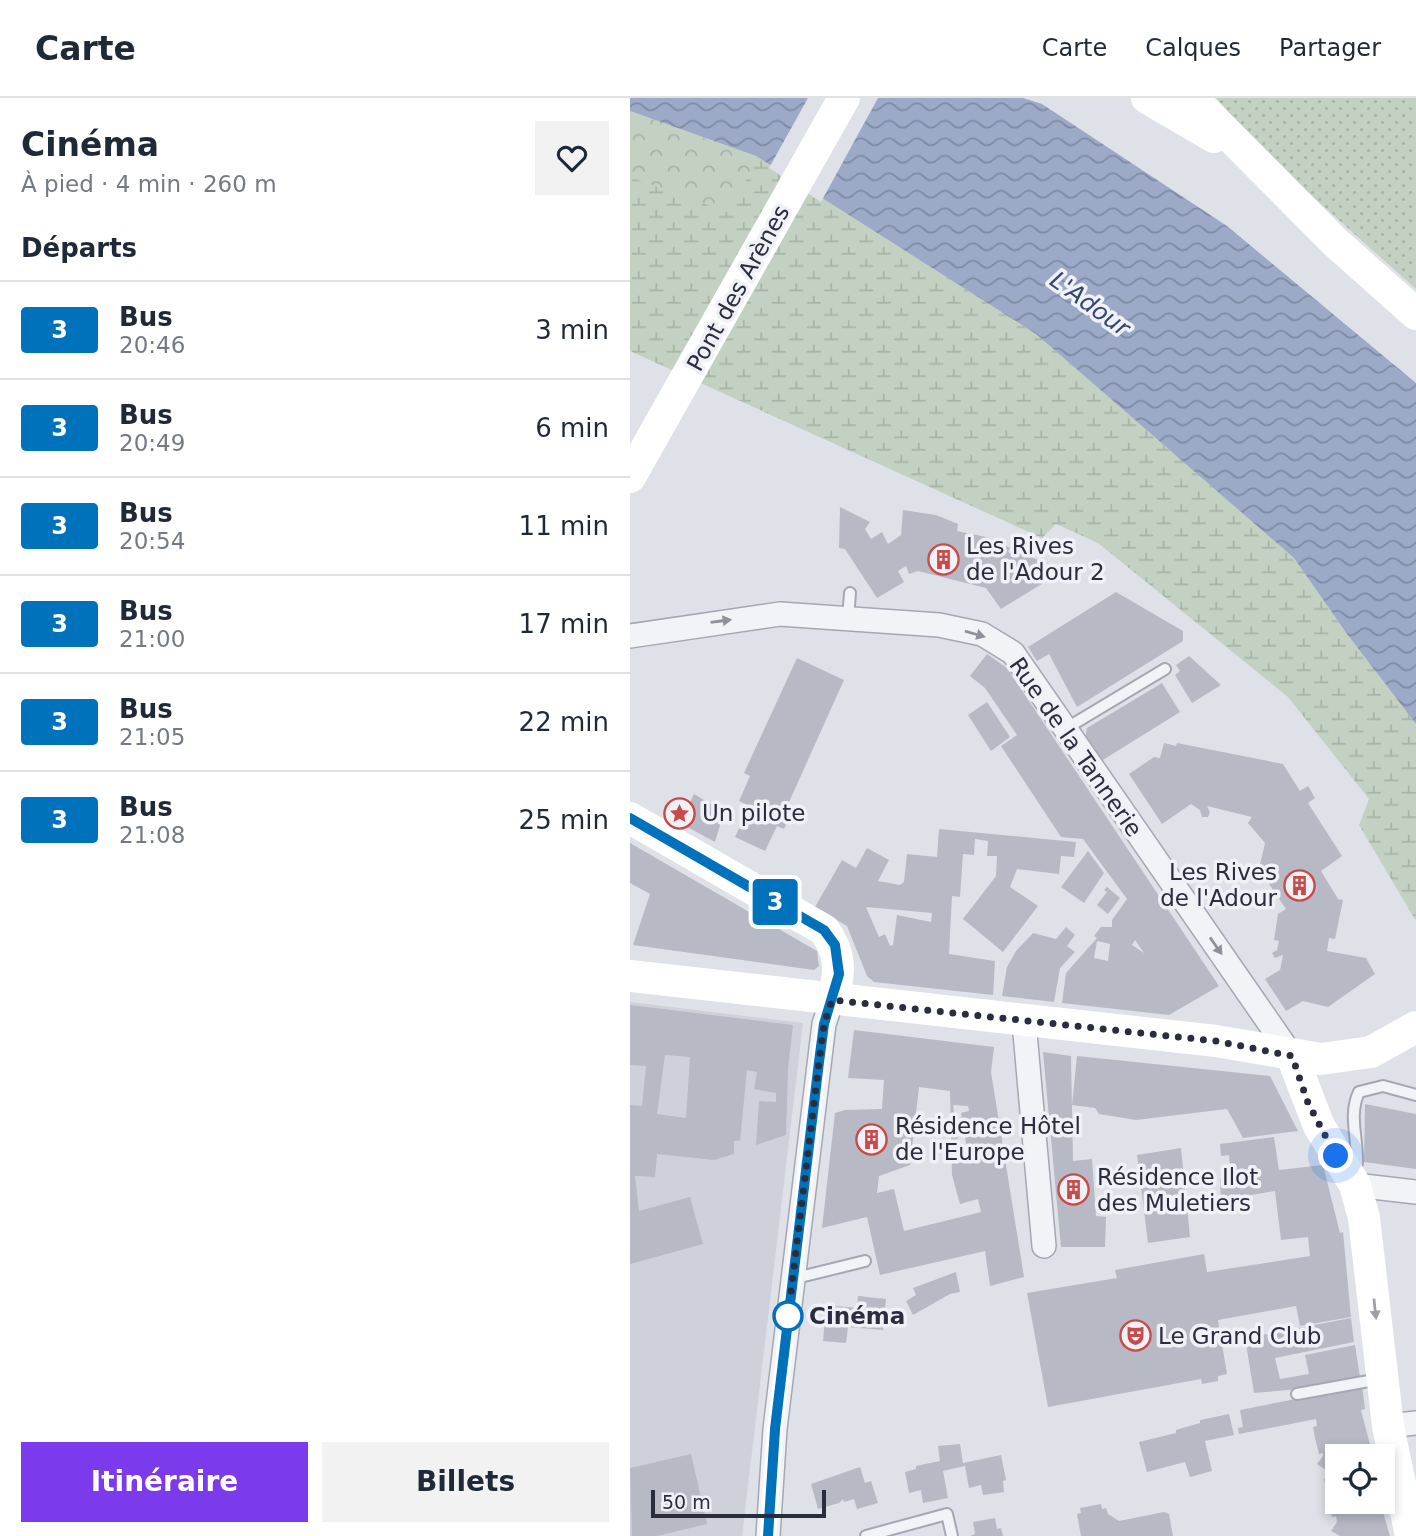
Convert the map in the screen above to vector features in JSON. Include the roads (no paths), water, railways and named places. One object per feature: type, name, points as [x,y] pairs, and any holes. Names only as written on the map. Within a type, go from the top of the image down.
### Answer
[{"type":"main road","name":"Pont des Arènes","points":[[630,477],[844,98]]},
{"type":"main road","points":[[1147,98],[1251,160]]},
{"type":"main road","points":[[1192,98],[1335,242],[1416,314]]},
{"type":"main road","points":[[630,818],[824,930],[835,945],[838,958],[838,982],[832,1000]]},
{"type":"main road","points":[[630,976],[1024,1022],[1230,1042],[1292,1056],[1321,1059],[1360,1055],[1381,1048],[1416,1027]]},
{"type":"main road","points":[[1292,1056],[1319,1126],[1349,1177],[1367,1231],[1383,1378],[1402,1424],[1411,1536]]},
{"type":"street","name":"Rue de la Tannerie","points":[[630,636],[685,636],[780,614],[939,625],[982,634],[1013,653],[1292,1056]]},
{"type":"street","points":[[768,1536],[773,1447],[792,1279],[824,1024],[832,1000]]},
{"type":"street","points":[[1024,1022],[1045,1246]]},
{"type":"street","points":[[1349,1177],[1416,1192]]},
{"type":"lane","points":[[848,619],[850,593]]},
{"type":"lane","points":[[1065,729],[1165,669]]},
{"type":"lane","points":[[1349,1177],[1357,1163],[1353,1104],[1359,1092],[1383,1086],[1416,1095]]},
{"type":"lane","points":[[792,1279],[865,1261]]},
{"type":"lane","points":[[1297,1394],[1383,1378]]},
{"type":"lane","points":[[866,1536],[947,1514],[952,1536]]},
{"type":"water","name":"L'Adour","points":[[630,98],[1023,98],[1042,104],[1227,226],[1416,383],[1416,724],[1347,634],[1294,558],[1036,334],[756,156],[630,111]]},
{"type":"place","name":"Les Rives de l'Adour 2","points":[[943,559]]},
{"type":"place","name":"Un pilote","points":[[679,813]]},
{"type":"place","name":"Les Rives de l'Adour","points":[[1300,885]]},
{"type":"place","name":"Résidence Hôtel de l'Europe","points":[[872,1139]]},
{"type":"place","name":"Résidence Ilot des Muletiers","points":[[1074,1190]]},
{"type":"place","name":"Cinéma","points":[[788,1316]]},
{"type":"place","name":"Le Grand Club","points":[[1135,1336]]}]
